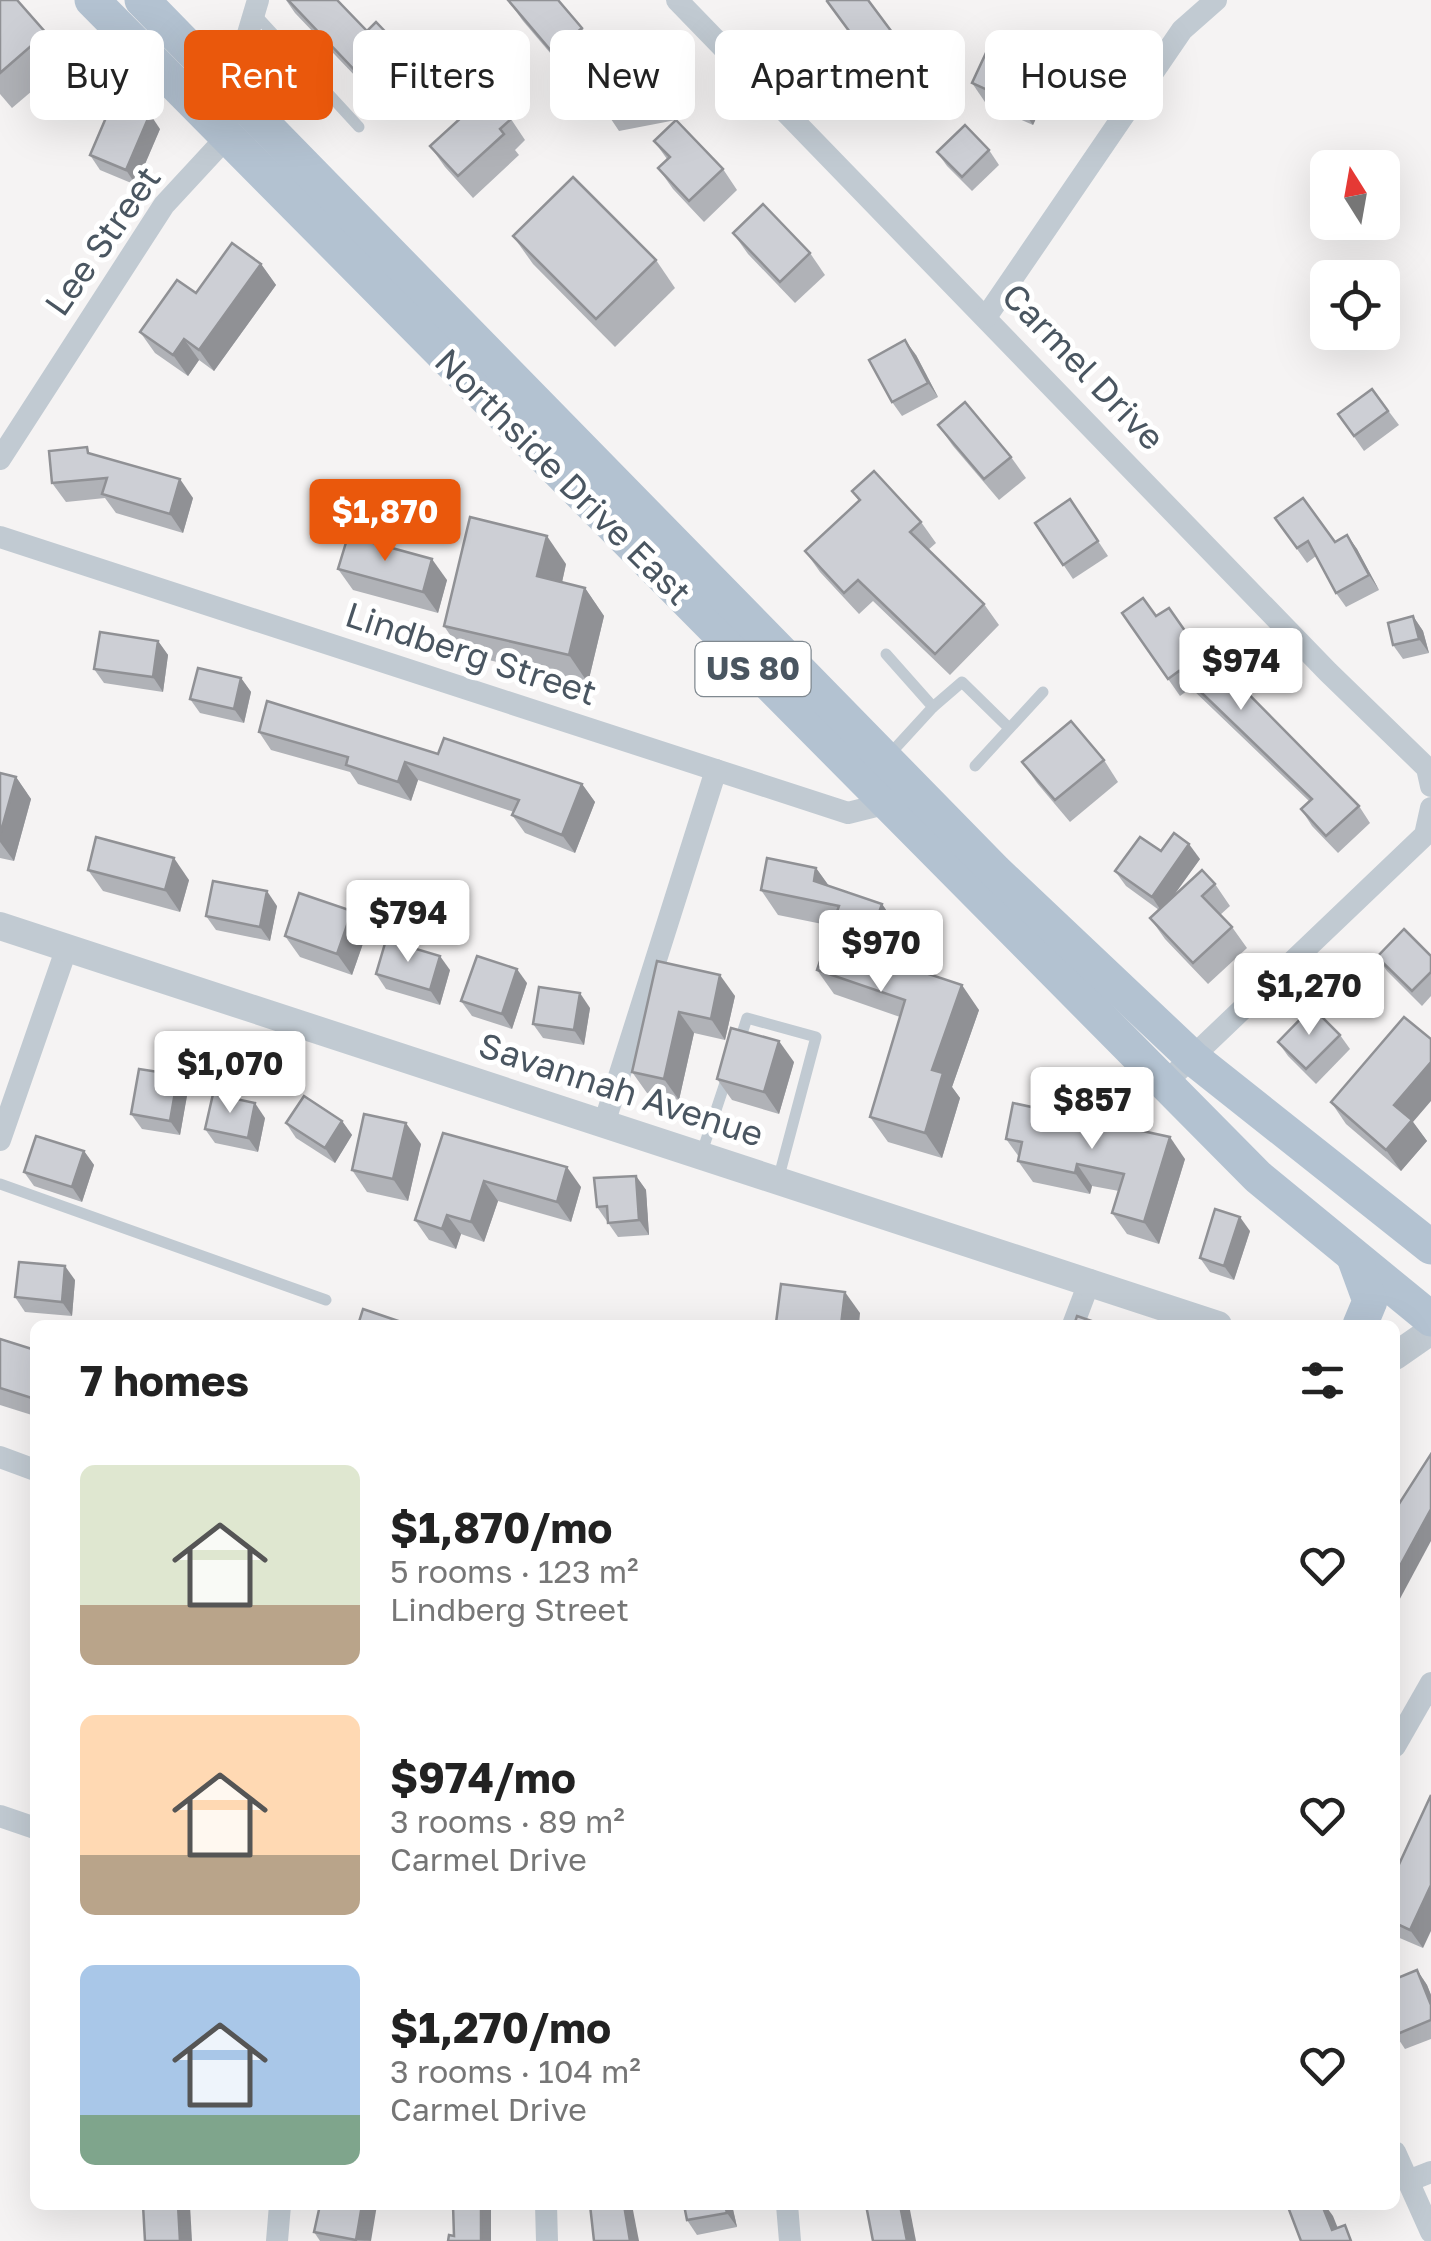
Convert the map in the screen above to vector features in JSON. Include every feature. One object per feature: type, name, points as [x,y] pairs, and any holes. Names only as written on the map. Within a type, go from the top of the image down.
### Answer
[{"type":"main road","name":"Northside Drive East","points":[[92,0],[1258,1177],[1431,1319]]},
{"type":"main road","name":"Northside Drive East","points":[[142,0],[184,43]]},
{"type":"main road","name":"Northside Drive East","points":[[258,120],[995,871],[1194,1059],[1431,1246]]},
{"type":"main road","points":[[1355,1259],[1370,1302],[1362,1320]]},
{"type":"street","name":"Carmel Drive","points":[[677,0],[1328,672],[1427,768],[1431,786]]},
{"type":"street","points":[[986,317],[1182,30],[1216,0]]},
{"type":"street","points":[[249,30],[256,6]]},
{"type":"street","points":[[226,138],[228,120]]},
{"type":"street","name":"Lee Street","points":[[0,459],[164,205],[226,138]]},
{"type":"street","name":"Lindberg Street","points":[[0,537],[848,814],[922,793]]},
{"type":"street","points":[[604,1124],[716,770]]},
{"type":"street","points":[[1164,1084],[1425,835],[1431,808]]},
{"type":"street","name":"Savannah Avenue","points":[[0,926],[1204,1320]]},
{"type":"street","points":[[0,1140],[66,950]]},
{"type":"street","points":[[1075,1320],[1090,1280]]},
{"type":"street","points":[[1400,1353],[1431,1331]]},
{"type":"street","points":[[0,1457],[30,1468]]},
{"type":"street","points":[[1400,1737],[1431,1683]]},
{"type":"street","points":[[0,1816],[30,1826]]},
{"type":"street","points":[[1400,2164],[1431,2232]]},
{"type":"street","points":[[1408,2182],[1431,2172]]},
{"type":"street","points":[[277,2241],[280,2210]]},
{"type":"street","points":[[546,2210],[547,2241]]},
{"type":"street","points":[[787,2210],[790,2241]]},
{"type":"lane","points":[[256,6],[359,126]]},
{"type":"lane","points":[[886,654],[933,707]]},
{"type":"lane","points":[[885,759],[962,682],[1009,728]]},
{"type":"lane","points":[[974,766],[1043,692]]},
{"type":"lane","points":[[701,1155],[747,1018],[816,1037],[778,1180]]},
{"type":"lane","points":[[0,1184],[326,1300]]},
{"type":"building","points":[[0,0],[17,0],[43,30],[30,30],[30,47],[0,73]]},
{"type":"building","points":[[288,0],[337,0],[366,30],[353,30],[353,68],[333,47],[333,30],[316,30]]},
{"type":"building","points":[[508,0],[558,0],[582,28],[550,30],[550,49]]},
{"type":"building","points":[[868,0],[890,30],[848,30],[827,1]]},
{"type":"building","points":[[376,22],[384,30],[368,30]]},
{"type":"building","points":[[985,55],[985,89],[972,83]]},
{"type":"building","points":[[105,120],[147,120],[126,170],[90,155]]},
{"type":"building","points":[[458,120],[510,120],[500,129],[504,134],[458,176],[430,146]]},
{"type":"building","points":[[676,120],[723,169],[689,201],[658,168],[670,157],[654,141]]},
{"type":"building","points":[[965,125],[989,150],[962,177],[937,152]]},
{"type":"building","points":[[573,177],[656,260],[596,319],[513,236]]},
{"type":"building","points":[[763,204],[810,253],[780,282],[733,233]]},
{"type":"building","points":[[232,243],[261,264],[199,350],[184,339],[173,355],[140,332],[177,280],[196,293]]},
{"type":"building","points":[[905,340],[928,383],[892,402],[869,360]]},
{"type":"building","points":[[1372,389],[1388,411],[1354,436],[1338,414]]},
{"type":"building","points":[[965,402],[1011,457],[984,479],[938,425]]},
{"type":"building","points":[[87,447],[88,453],[180,479],[170,514],[102,494],[107,478],[52,483],[49,451]]},
{"type":"building","points":[[874,471],[921,522],[910,532],[984,604],[935,654],[858,580],[844,593],[805,551],[860,500],[852,491]]},
{"type":"building","points":[[1303,498],[1335,542],[1347,535],[1369,575],[1336,593],[1308,541],[1297,548],[1275,518]]},
{"type":"building","points":[[1070,499],[1098,541],[1063,565],[1035,523]]},
{"type":"building","points":[[470,517],[547,536],[537,576],[585,588],[569,655],[444,626]]},
{"type":"building","points":[[348,536],[432,559],[423,592],[338,569]]},
{"type":"building","points":[[1143,598],[1156,616],[1169,608],[1213,671],[1219,664],[1359,806],[1326,836],[1301,809],[1312,799],[1179,671],[1168,679],[1122,613]]},
{"type":"building","points":[[1413,616],[1419,639],[1393,645],[1388,623]]},
{"type":"building","points":[[100,632],[158,641],[153,677],[94,669]]},
{"type":"building","points":[[198,668],[241,678],[234,709],[190,699]]},
{"type":"building","points":[[267,701],[438,754],[444,738],[582,784],[562,835],[512,815],[519,800],[405,762],[398,782],[346,765],[348,757],[259,732]]},
{"type":"building","points":[[1071,721],[1104,760],[1055,800],[1022,762]]},
{"type":"building","points":[[0,773],[16,777],[0,835]]},
{"type":"building","points":[[1174,833],[1189,844],[1152,897],[1115,871],[1140,837],[1161,851]]},
{"type":"building","points":[[96,837],[174,858],[165,890],[88,870]]},
{"type":"building","points":[[767,858],[816,868],[814,881],[882,904],[865,953],[962,985],[932,1070],[943,1073],[925,1133],[870,1117],[905,1000],[817,970],[839,906],[761,890]]},
{"type":"building","points":[[1202,870],[1215,884],[1202,896],[1232,927],[1193,963],[1150,918]]},
{"type":"building","points":[[213,881],[267,891],[260,927],[206,916]]},
{"type":"building","points":[[299,893],[352,911],[337,954],[285,936]]},
{"type":"building","points":[[1404,929],[1431,956],[1431,972],[1412,991],[1377,957]]},
{"type":"building","points":[[386,940],[440,956],[430,990],[376,974]]},
{"type":"building","points":[[477,956],[517,969],[502,1014],[461,1001]]},
{"type":"building","points":[[657,961],[720,975],[711,1019],[679,1012],[664,1079],[632,1072]]},
{"type":"building","points":[[539,987],[580,993],[574,1030],[533,1024]]},
{"type":"building","points":[[1312,1007],[1340,1035],[1306,1069],[1278,1042]]},
{"type":"building","points":[[1404,1017],[1431,1039],[1431,1062],[1394,1105],[1412,1120],[1386,1150],[1331,1102]]},
{"type":"building","points":[[731,1028],[779,1041],[764,1092],[717,1079]]},
{"type":"building","points":[[139,1069],[178,1075],[170,1121],[131,1114]]},
{"type":"building","points":[[213,1094],[255,1103],[248,1138],[205,1129]]},
{"type":"building","points":[[304,1096],[342,1121],[325,1148],[286,1123]]},
{"type":"building","points":[[1013,1103],[1170,1137],[1144,1222],[1112,1213],[1124,1174],[1077,1164],[1075,1173],[1018,1161],[1022,1142],[1006,1139]]},
{"type":"building","points":[[364,1114],[406,1123],[393,1179],[352,1170]]},
{"type":"building","points":[[443,1133],[567,1167],[557,1202],[484,1181],[471,1222],[447,1215],[442,1229],[415,1220]]},
{"type":"building","points":[[36,1136],[84,1151],[72,1187],[24,1172]]},
{"type":"building","points":[[636,1176],[639,1220],[608,1223],[607,1206],[597,1207],[594,1178]]},
{"type":"building","points":[[1215,1209],[1240,1217],[1224,1266],[1200,1258]]},
{"type":"building","points":[[19,1262],[65,1266],[62,1302],[15,1297]]},
{"type":"building","points":[[781,1284],[845,1292],[842,1320],[776,1320]]},
{"type":"building","points":[[363,1309],[395,1320],[360,1320]]},
{"type":"building","points":[[0,1339],[30,1348],[30,1397],[0,1388]]},
{"type":"building","points":[[1431,1454],[1431,1509],[1400,1566],[1400,1502]]},
{"type":"building","points":[[1431,1795],[1431,1885],[1410,1930],[1400,1925],[1400,1862]]},
{"type":"building","points":[[1417,1970],[1431,2005],[1431,2020],[1400,2033],[1400,1977]]},
{"type":"building","points":[[143,2210],[178,2210],[180,2241],[145,2241]]},
{"type":"building","points":[[319,2210],[361,2210],[356,2240],[314,2232]]},
{"type":"building","points":[[453,2210],[481,2210],[481,2241],[448,2241],[449,2235],[454,2236]]},
{"type":"building","points":[[591,2210],[625,2210],[630,2241],[594,2241]]},
{"type":"building","points":[[685,2210],[727,2213],[687,2220]]},
{"type":"building","points":[[867,2210],[901,2210],[907,2241],[873,2241]]},
{"type":"building","points":[[1289,2210],[1324,2210],[1332,2230],[1345,2225],[1351,2241],[1301,2241]]}]
